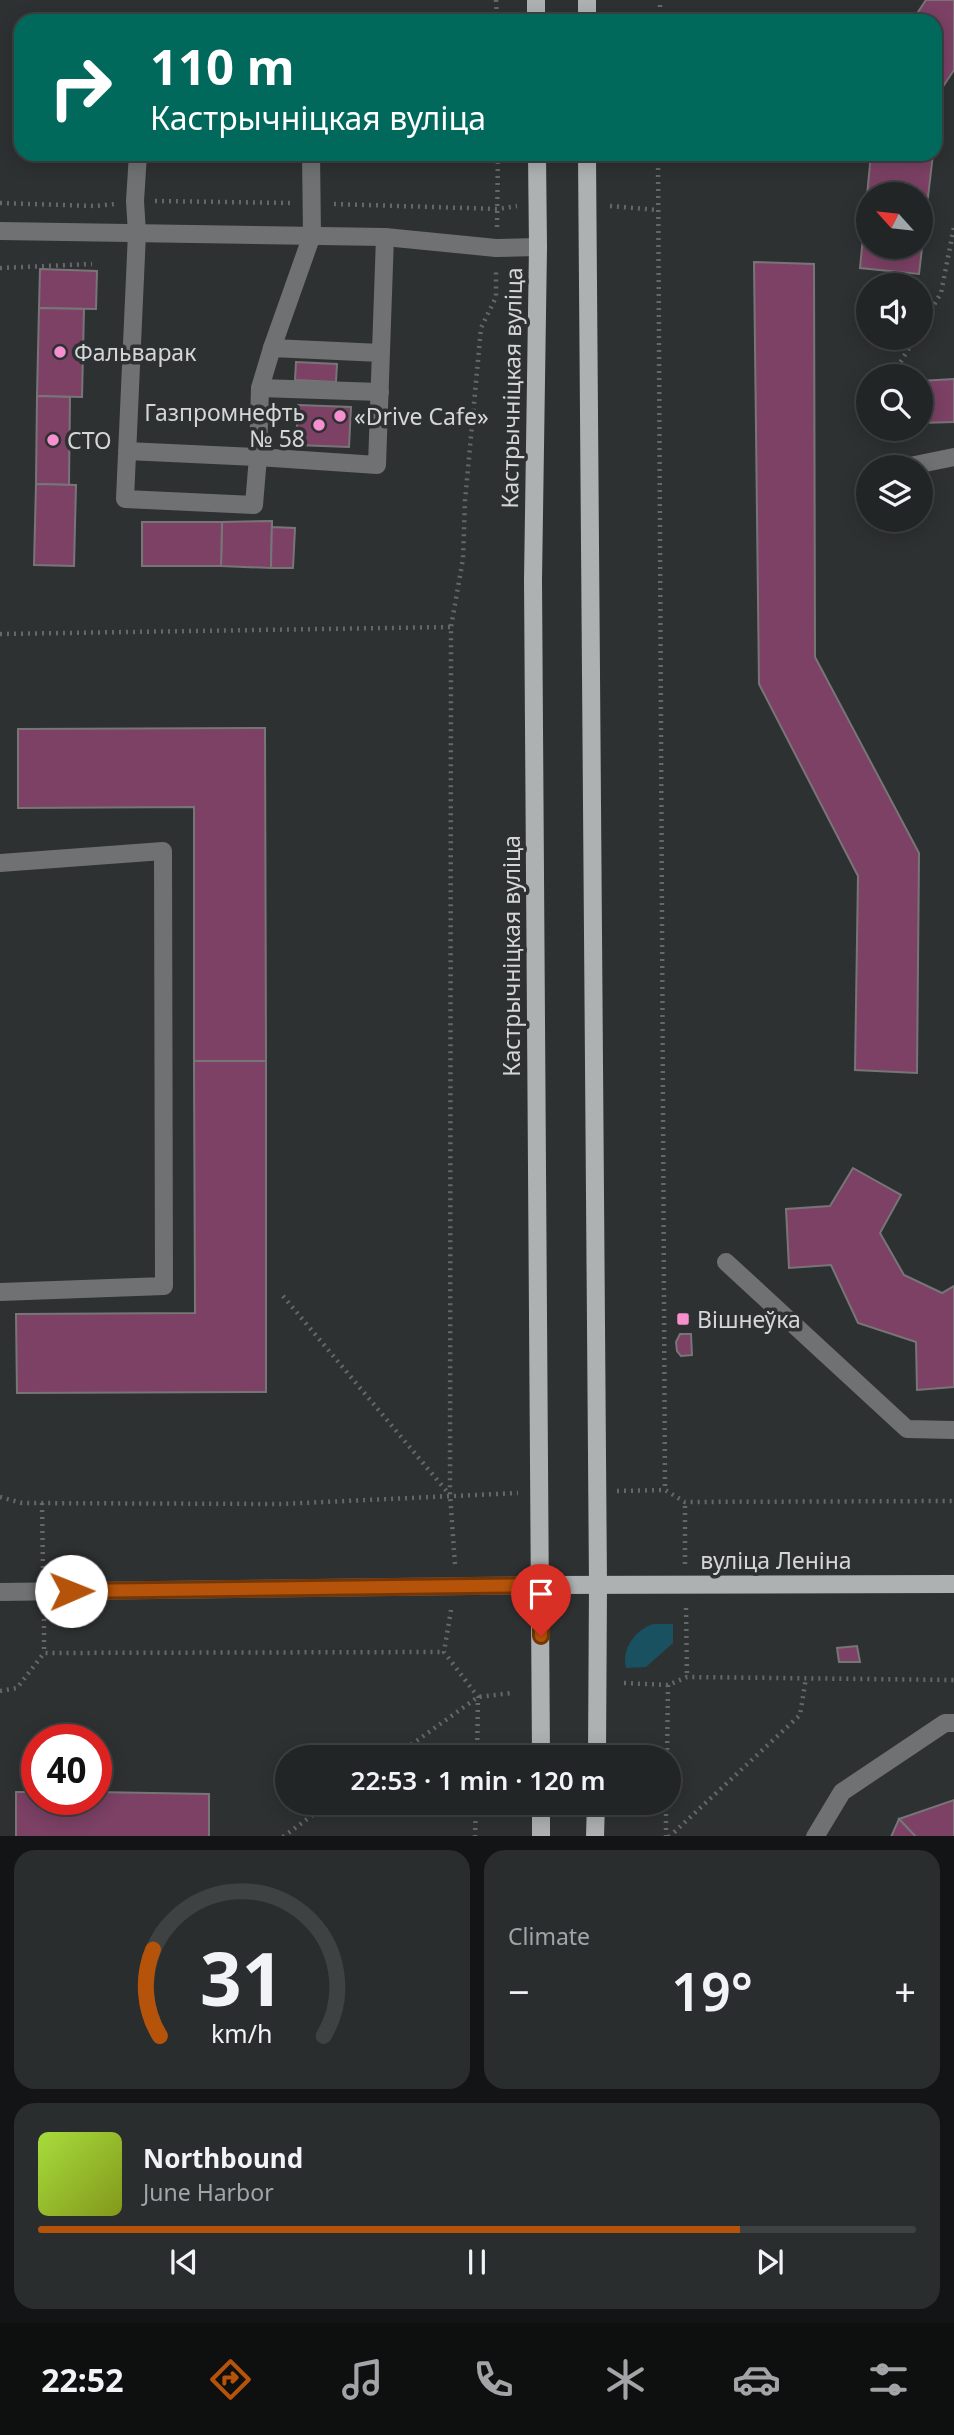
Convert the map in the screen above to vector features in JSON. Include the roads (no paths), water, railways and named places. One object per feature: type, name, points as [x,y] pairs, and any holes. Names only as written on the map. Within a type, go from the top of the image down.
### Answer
[{"type":"main road","name":"Кастрычніцкая вуліца","points":[[537,161],[533,594],[541,1745]]},
{"type":"main road","points":[[587,161],[597,1745]]},
{"type":"main road","name":"вуліца Леніна","points":[[541,1585],[954,1584]]},
{"type":"main road","points":[[541,1815],[541,1836]]},
{"type":"main road","points":[[595,1836],[596,1815]]},
{"type":"street","points":[[138,161],[135,201],[137,233],[125,499],[254,505],[260,388],[312,235],[311,161]]},
{"type":"street","points":[[0,230],[385,237],[496,248],[538,247]]},
{"type":"street","points":[[127,451],[377,466],[385,237]]},
{"type":"street","points":[[272,348],[381,353]]},
{"type":"street","points":[[260,388],[380,392]]},
{"type":"street","points":[[933,461],[954,457]]},
{"type":"street","points":[[0,863],[163,851],[164,1286],[0,1292]]},
{"type":"street","points":[[726,1262],[907,1429],[954,1430]]},
{"type":"street","points":[[0,1592],[541,1585]]},
{"type":"street","points":[[815,1836],[842,1792],[945,1723],[954,1723]]},
{"type":"place","name":"Фальварак","points":[[60,352]]},
{"type":"place","name":"«Drive Cafe»","points":[[340,416]]},
{"type":"place","name":"Газпромнефть № 58","points":[[319,425]]},
{"type":"place","name":"СТО","points":[[53,440]]},
{"type":"place","name":"Вішнеўка","points":[[683,1319]]}]
